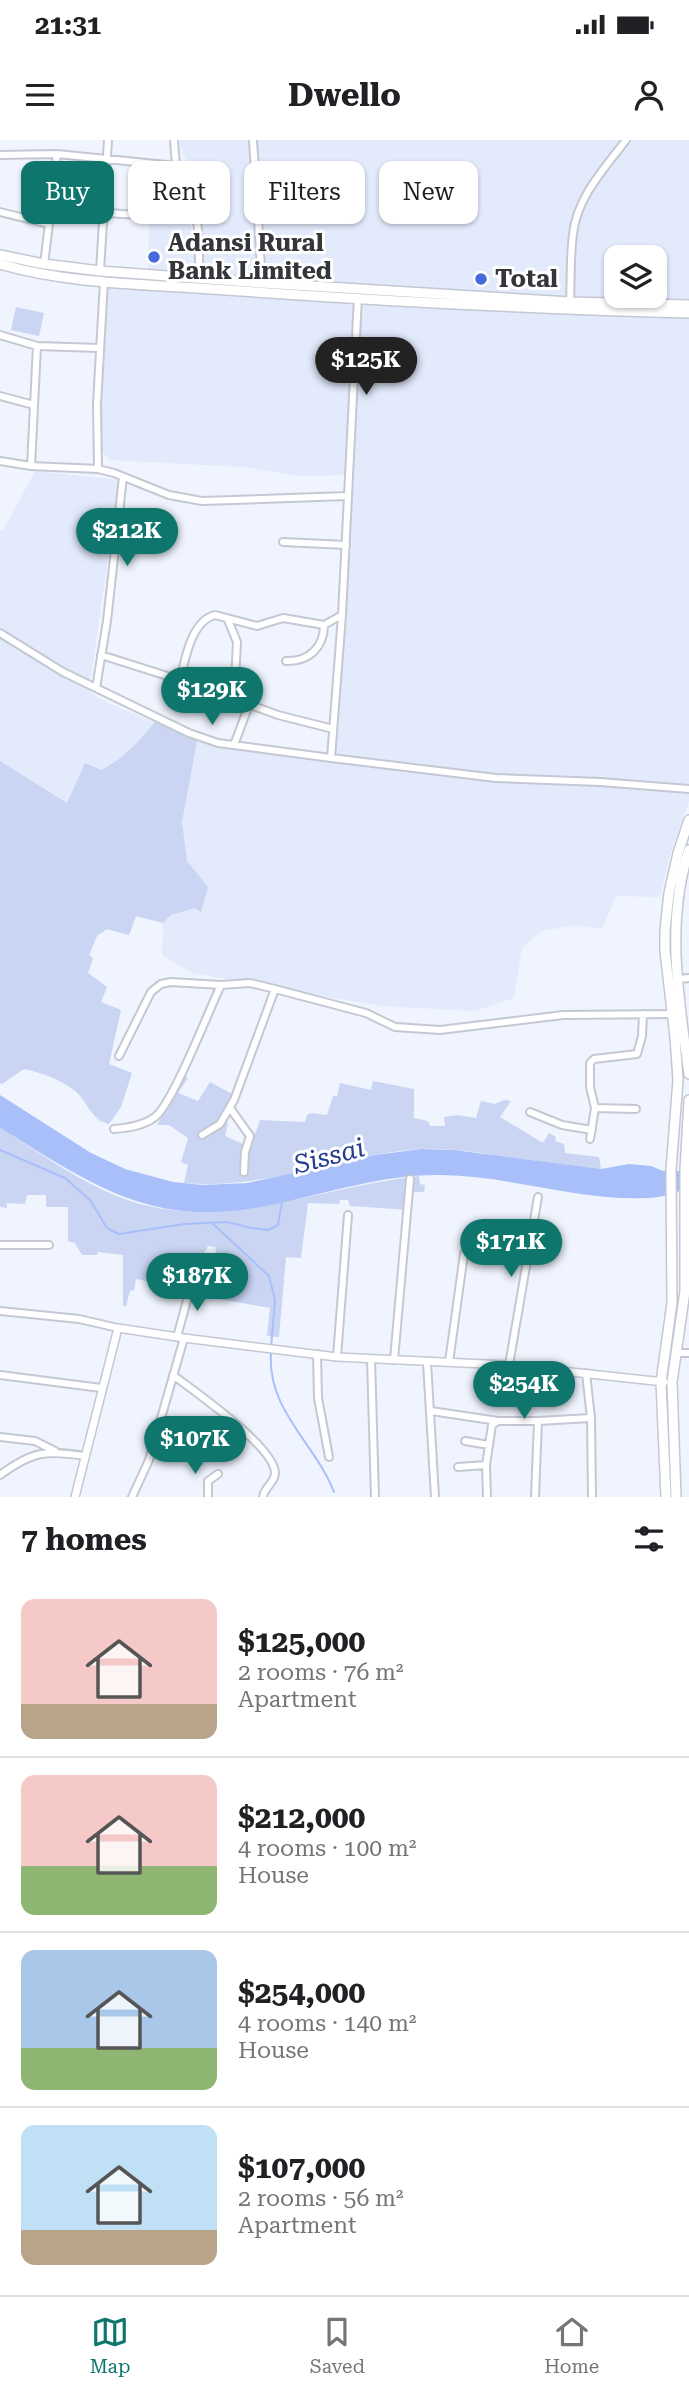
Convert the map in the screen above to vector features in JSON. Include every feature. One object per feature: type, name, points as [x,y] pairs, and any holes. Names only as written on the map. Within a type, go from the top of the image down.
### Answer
[{"type":"main road","points":[[0,255],[100,271],[358,293]]},
{"type":"main road","points":[[0,264],[42,274],[104,281],[689,313]]},
{"type":"main road","points":[[570,306],[689,305]]},
{"type":"main road","points":[[689,820],[672,880],[665,930],[665,951],[677,1014],[686,1034],[689,1074]]},
{"type":"main road","points":[[666,1497],[661,1382],[672,1303],[671,1170],[678,1080],[677,917],[679,890],[689,850]]},
{"type":"main road","points":[[676,1497],[672,1382],[687,1273],[685,1170],[689,1101]]},
{"type":"main road","points":[[683,1303],[689,1292]]},
{"type":"street","points":[[107,159],[108,140]]},
{"type":"street","points":[[174,140],[176,161]]},
{"type":"street","points":[[253,140],[262,283]]},
{"type":"street","points":[[570,306],[573,232],[578,213],[590,188],[626,140]]},
{"type":"street","points":[[56,161],[57,154]]},
{"type":"street","points":[[0,155],[57,154],[128,161]]},
{"type":"street","points":[[0,212],[21,217]]},
{"type":"street","points":[[44,264],[49,224]]},
{"type":"street","points":[[100,271],[103,224]]},
{"type":"street","points":[[197,224],[199,278]]},
{"type":"street","points":[[98,469],[97,404],[104,281]]},
{"type":"street","points":[[331,758],[342,615],[358,293]]},
{"type":"street","points":[[0,335],[37,346],[100,348]]},
{"type":"street","points":[[30,466],[37,346]]},
{"type":"street","points":[[0,396],[34,405]]},
{"type":"street","points":[[0,461],[30,466],[98,469],[169,495],[202,501],[348,496]]},
{"type":"street","points":[[96,688],[123,477]]},
{"type":"street","points":[[283,542],[346,545]]},
{"type":"street","points":[[180,680],[185,657],[201,624],[215,615],[257,626],[283,618],[324,625],[342,615]]},
{"type":"street","points":[[228,620],[237,642],[234,699]]},
{"type":"street","points":[[286,661],[295,662],[311,655],[323,638],[324,625]]},
{"type":"street","points":[[0,633],[63,672],[189,733],[218,743],[485,777],[689,789]]},
{"type":"street","points":[[101,655],[180,680],[212,699],[234,699],[289,718],[333,729]]},
{"type":"street","points":[[234,745],[249,705]]},
{"type":"street","points":[[678,979],[689,978]]},
{"type":"street","points":[[119,1056],[151,992],[161,984],[171,982],[221,985],[250,983],[366,1013],[395,1027],[460,1029],[541,1017],[677,1014]]},
{"type":"street","points":[[114,1129],[138,1125],[161,1111],[173,1091],[221,985]]},
{"type":"street","points":[[202,1135],[220,1124],[230,1108],[275,989]]},
{"type":"street","points":[[590,1139],[595,1108],[590,1087],[590,1063],[594,1059],[638,1054],[643,1014]]},
{"type":"street","points":[[230,1108],[250,1136],[245,1152],[244,1172]]},
{"type":"street","points":[[595,1108],[636,1109]]},
{"type":"street","points":[[530,1112],[562,1125],[592,1130]]},
{"type":"street","points":[[394,1360],[410,1179]]},
{"type":"street","points":[[509,1365],[538,1197]]},
{"type":"street","points":[[337,1357],[348,1215]]},
{"type":"street","points":[[0,1245],[49,1245]]},
{"type":"street","points":[[449,1363],[464,1254]]},
{"type":"street","points":[[672,1272],[687,1273]]},
{"type":"street","points":[[132,1497],[149,1460],[173,1376],[192,1282]]},
{"type":"street","points":[[0,1311],[79,1319],[180,1338],[337,1357],[509,1365],[672,1382]]},
{"type":"street","points":[[75,1497],[118,1328]]},
{"type":"street","points":[[677,1353],[689,1353]]},
{"type":"street","points":[[317,1354],[318,1398],[330,1457]]},
{"type":"street","points":[[371,1359],[375,1497]]},
{"type":"street","points":[[427,1362],[435,1497]]},
{"type":"street","points":[[586,1373],[591,1418],[592,1497]]},
{"type":"street","points":[[0,1375],[101,1388]]},
{"type":"street","points":[[173,1376],[243,1430],[268,1458],[275,1473],[274,1479],[264,1490],[263,1497]]},
{"type":"street","points":[[431,1411],[498,1421],[591,1418]]},
{"type":"street","points":[[487,1497],[486,1465],[492,1425],[498,1421]]},
{"type":"street","points":[[536,1497],[538,1421]]},
{"type":"street","points":[[0,1437],[35,1441],[56,1451],[85,1456]]},
{"type":"street","points":[[465,1441],[489,1445]]},
{"type":"street","points":[[0,1475],[26,1458],[56,1451]]},
{"type":"street","points":[[458,1467],[486,1465]]},
{"type":"street","points":[[208,1497],[208,1481],[218,1474]]},
{"type":"shaded area","points":[[180,140],[689,140],[689,801],[670,855],[660,897],[616,896],[602,929],[576,925],[542,931],[522,947],[514,998],[475,1011],[381,1006],[192,973],[162,955],[163,923],[136,916],[129,935],[107,929],[97,936],[89,955],[93,958],[88,973],[107,987],[101,1002],[121,1010],[109,1064],[132,1073],[121,1107],[109,1124],[98,1121],[76,1091],[47,1074],[24,1069],[0,1083],[0,530],[3,531],[35,471],[119,480],[89,692],[108,703],[206,744],[335,761],[352,475],[300,476],[243,467],[109,460],[102,451],[100,438],[107,288],[206,294],[201,224],[230,224],[230,161],[186,161]]},
{"type":"shaded area","points":[[149,224],[191,224],[195,276],[148,271]]},
{"type":"shaded area","points":[[16,307],[44,313],[39,336],[11,330]]},
{"type":"shaded area","points":[[156,721],[197,741],[182,822],[187,861],[208,887],[201,912],[195,908],[171,915],[163,923],[136,916],[129,935],[107,929],[97,936],[89,955],[93,958],[88,973],[107,987],[101,1002],[121,1010],[109,1064],[132,1073],[121,1107],[109,1124],[93,1114],[80,1095],[51,1077],[24,1069],[0,1083],[0,761],[67,803],[85,763],[101,770],[109,766],[131,749]]},
{"type":"shaded area","points":[[184,1076],[188,1078],[178,1093],[198,1101],[210,1082],[234,1095],[220,1119],[228,1123],[225,1136],[243,1144],[255,1134],[260,1120],[305,1122],[307,1115],[311,1113],[327,1115],[333,1096],[337,1096],[340,1083],[371,1090],[373,1081],[414,1089],[414,1118],[428,1121],[430,1126],[445,1126],[444,1117],[457,1115],[476,1118],[481,1101],[495,1104],[504,1100],[511,1101],[500,1117],[543,1143],[549,1133],[556,1137],[555,1141],[564,1144],[565,1153],[599,1157],[601,1169],[460,1151],[421,1149],[391,1152],[244,1182],[184,1183],[188,1165],[181,1162],[188,1138],[169,1125],[157,1125]]},
{"type":"shaded area","points":[[0,1128],[96,1186],[130,1201],[166,1209],[203,1212],[239,1209],[419,1176],[420,1184],[425,1185],[424,1192],[412,1192],[410,1210],[350,1206],[348,1200],[340,1200],[339,1204],[308,1203],[301,1258],[286,1257],[279,1337],[267,1336],[270,1308],[219,1299],[220,1285],[208,1283],[217,1266],[215,1247],[208,1246],[195,1270],[167,1264],[161,1284],[136,1279],[134,1290],[130,1291],[126,1306],[123,1306],[123,1255],[98,1252],[97,1255],[82,1255],[75,1243],[68,1241],[68,1207],[46,1207],[46,1195],[27,1195],[25,1204],[7,1203],[7,1208],[0,1207]]},
{"type":"water","points":[[0,1095],[91,1153],[125,1169],[173,1182],[203,1185],[247,1183],[375,1155],[421,1149],[454,1150],[601,1169],[629,1164],[651,1166],[663,1171],[689,1171],[689,1188],[658,1197],[622,1198],[468,1176],[420,1176],[356,1185],[271,1205],[229,1211],[192,1212],[158,1207],[127,1198],[34,1149],[0,1128]]},
{"type":"waterway","points":[[0,1150],[65,1178],[90,1200],[107,1228],[119,1234],[185,1224],[227,1222],[268,1230],[278,1225],[282,1202]]},
{"type":"waterway","points":[[213,1224],[269,1276],[275,1300],[271,1348]]},
{"type":"waterway","points":[[271,1353],[276,1392],[294,1426],[326,1474],[334,1492]]},
{"type":"place","name":"Adansi Rural Bank Limited","points":[[154,257]]},
{"type":"place","name":"Total","points":[[481,279]]},
{"type":"water label","name":"Sissai","points":[[329,1156]]}]
